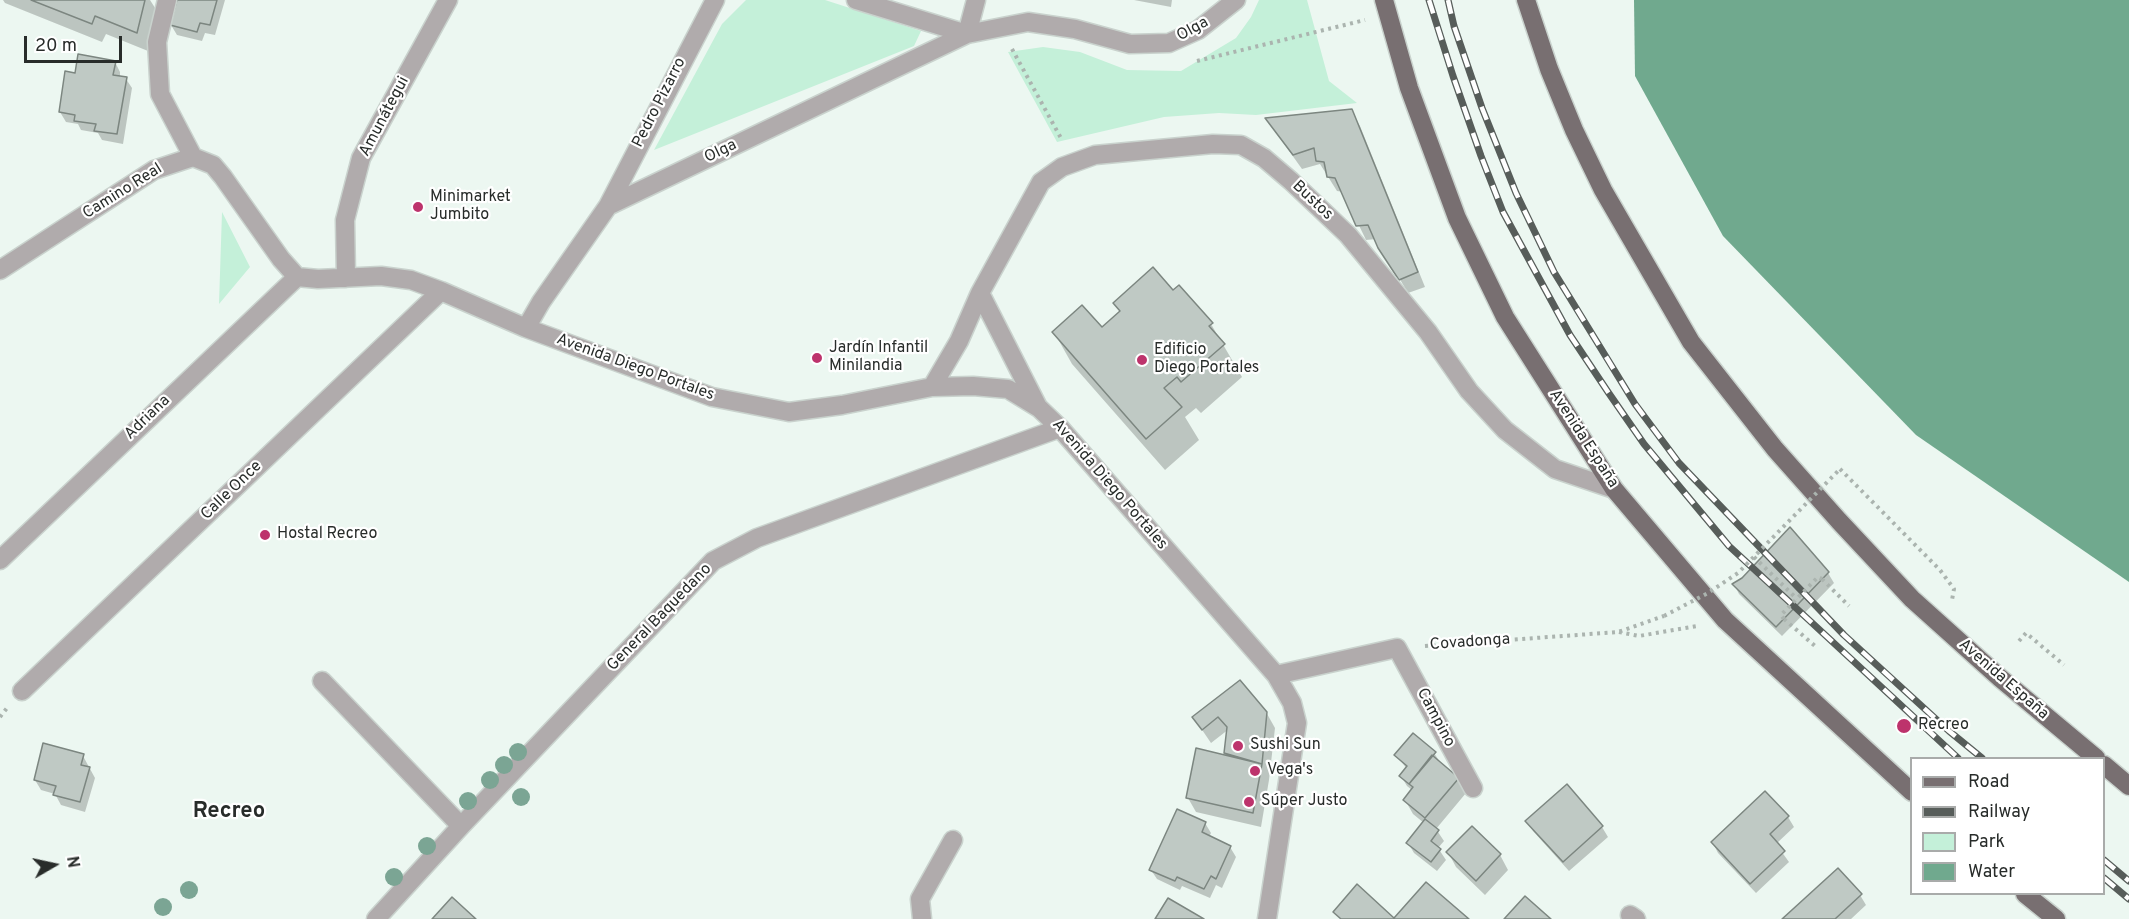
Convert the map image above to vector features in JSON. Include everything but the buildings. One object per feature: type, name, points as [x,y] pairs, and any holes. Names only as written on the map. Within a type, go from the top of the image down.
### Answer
[{"type":"main road","name":"Avenida España","points":[[1384,0],[1409,88],[1457,218],[1505,317],[1614,489],[1725,620],[1910,791]]},
{"type":"main road","name":"Avenida España","points":[[1526,0],[1549,69],[1593,170],[1691,342],[1775,449],[1912,599],[2000,678],[2094,757]]},
{"type":"main road","points":[[2105,767],[2129,786]]},
{"type":"main road","points":[[2026,895],[2056,919]]},
{"type":"street","points":[[167,0],[157,42],[160,94],[193,157],[213,165],[297,277],[346,278]]},
{"type":"street","name":"Amunátegui","points":[[346,278],[345,220],[361,158],[448,0]]},
{"type":"street","name":"Pedro Pizarro","points":[[608,206],[715,0]]},
{"type":"street","points":[[856,0],[967,34],[976,0]]},
{"type":"street","name":"Olga","points":[[526,328],[541,302],[608,206],[967,34],[1028,22],[1075,29],[1130,44],[1169,43],[1198,30],[1236,0]]},
{"type":"street","name":"Bustos","points":[[932,387],[1041,182],[1062,167],[1095,154],[1213,144],[1241,145],[1264,158],[1348,235],[1428,332],[1469,391],[1505,430],[1555,469],[1614,489]]},
{"type":"street","name":"Camino Real","points":[[0,270],[154,170],[193,157]]},
{"type":"street","name":"Avenida Diego Portales","points":[[346,278],[381,276],[411,280],[526,328],[712,397],[789,412],[842,405],[932,387],[973,386],[1008,389],[1039,408],[1060,428],[1276,675],[1293,703],[1297,723],[1266,919]]},
{"type":"street","name":"Adriana","points":[[0,560],[297,277]]},
{"type":"street","name":"Calle Once","points":[[22,691],[441,291]]},
{"type":"street","points":[[980,293],[1039,408]]},
{"type":"street","name":"General Baquedano","points":[[376,919],[461,826],[713,561],[757,538],[1060,428]]},
{"type":"street","points":[[1276,675],[1397,648]]},
{"type":"street","name":"Campino","points":[[1397,648],[1473,788]]},
{"type":"street","points":[[322,681],[461,826]]},
{"type":"street","points":[[921,919],[920,899],[953,840]]},
{"type":"path","points":[[1169,43],[1189,63],[1337,27]]},
{"type":"path","points":[[1001,28],[1073,162]]},
{"type":"path","name":"Covadonga","points":[[1397,648],[1618,632],[1664,616],[1708,593],[1756,559],[1840,469],[1940,570],[1954,589],[1951,604]]},
{"type":"path","points":[[1756,559],[1797,599]]},
{"type":"path","points":[[1815,646],[1781,615],[1818,577],[1849,606]]},
{"type":"path","points":[[1618,632],[1639,636],[1725,620]]},
{"type":"path","points":[[2019,641],[2026,633],[2064,664]]},
{"type":"green space","points":[[746,0],[825,0],[921,31],[914,46],[654,150],[722,24]]},
{"type":"green space","points":[[1259,0],[1307,0],[1329,81],[1357,103],[1256,115],[1219,113],[1164,117],[1057,142],[1008,52],[1043,47],[1080,52],[1127,70],[1181,71],[1236,38],[1251,17]]},
{"type":"green space","points":[[222,212],[250,267],[219,304]]},
{"type":"water","points":[[1634,0],[2129,0],[2129,582],[1916,435],[1723,236],[1635,76]]},
{"type":"railway","points":[[1429,0],[1453,76],[1503,212],[1570,335],[1644,444],[1729,546],[1957,757]]},
{"type":"railway","points":[[1448,0],[1454,26],[1482,108],[1516,193],[1554,272],[1635,404],[1679,463],[1844,635],[1981,757]]},
{"type":"railway","points":[[2105,861],[2129,881]]},
{"type":"railway","points":[[2105,879],[2129,899]]},
{"type":"place","name":"Minimarket Jumbito","points":[[418,207]]},
{"type":"place","name":"Jardín Infantil Minilandia","points":[[817,358]]},
{"type":"place","name":"Edificio Diego Portales","points":[[1142,360]]},
{"type":"place","name":"Hostal Recreo","points":[[265,535]]},
{"type":"place","name":"Recreo","points":[[1904,726]]},
{"type":"place","name":"Sushi Sun","points":[[1238,746]]},
{"type":"place","name":"Vega's","points":[[1255,771]]},
{"type":"place","name":"Súper Justo","points":[[1249,802]]},
{"type":"district","name":"Recreo","points":[[229,813]]}]
